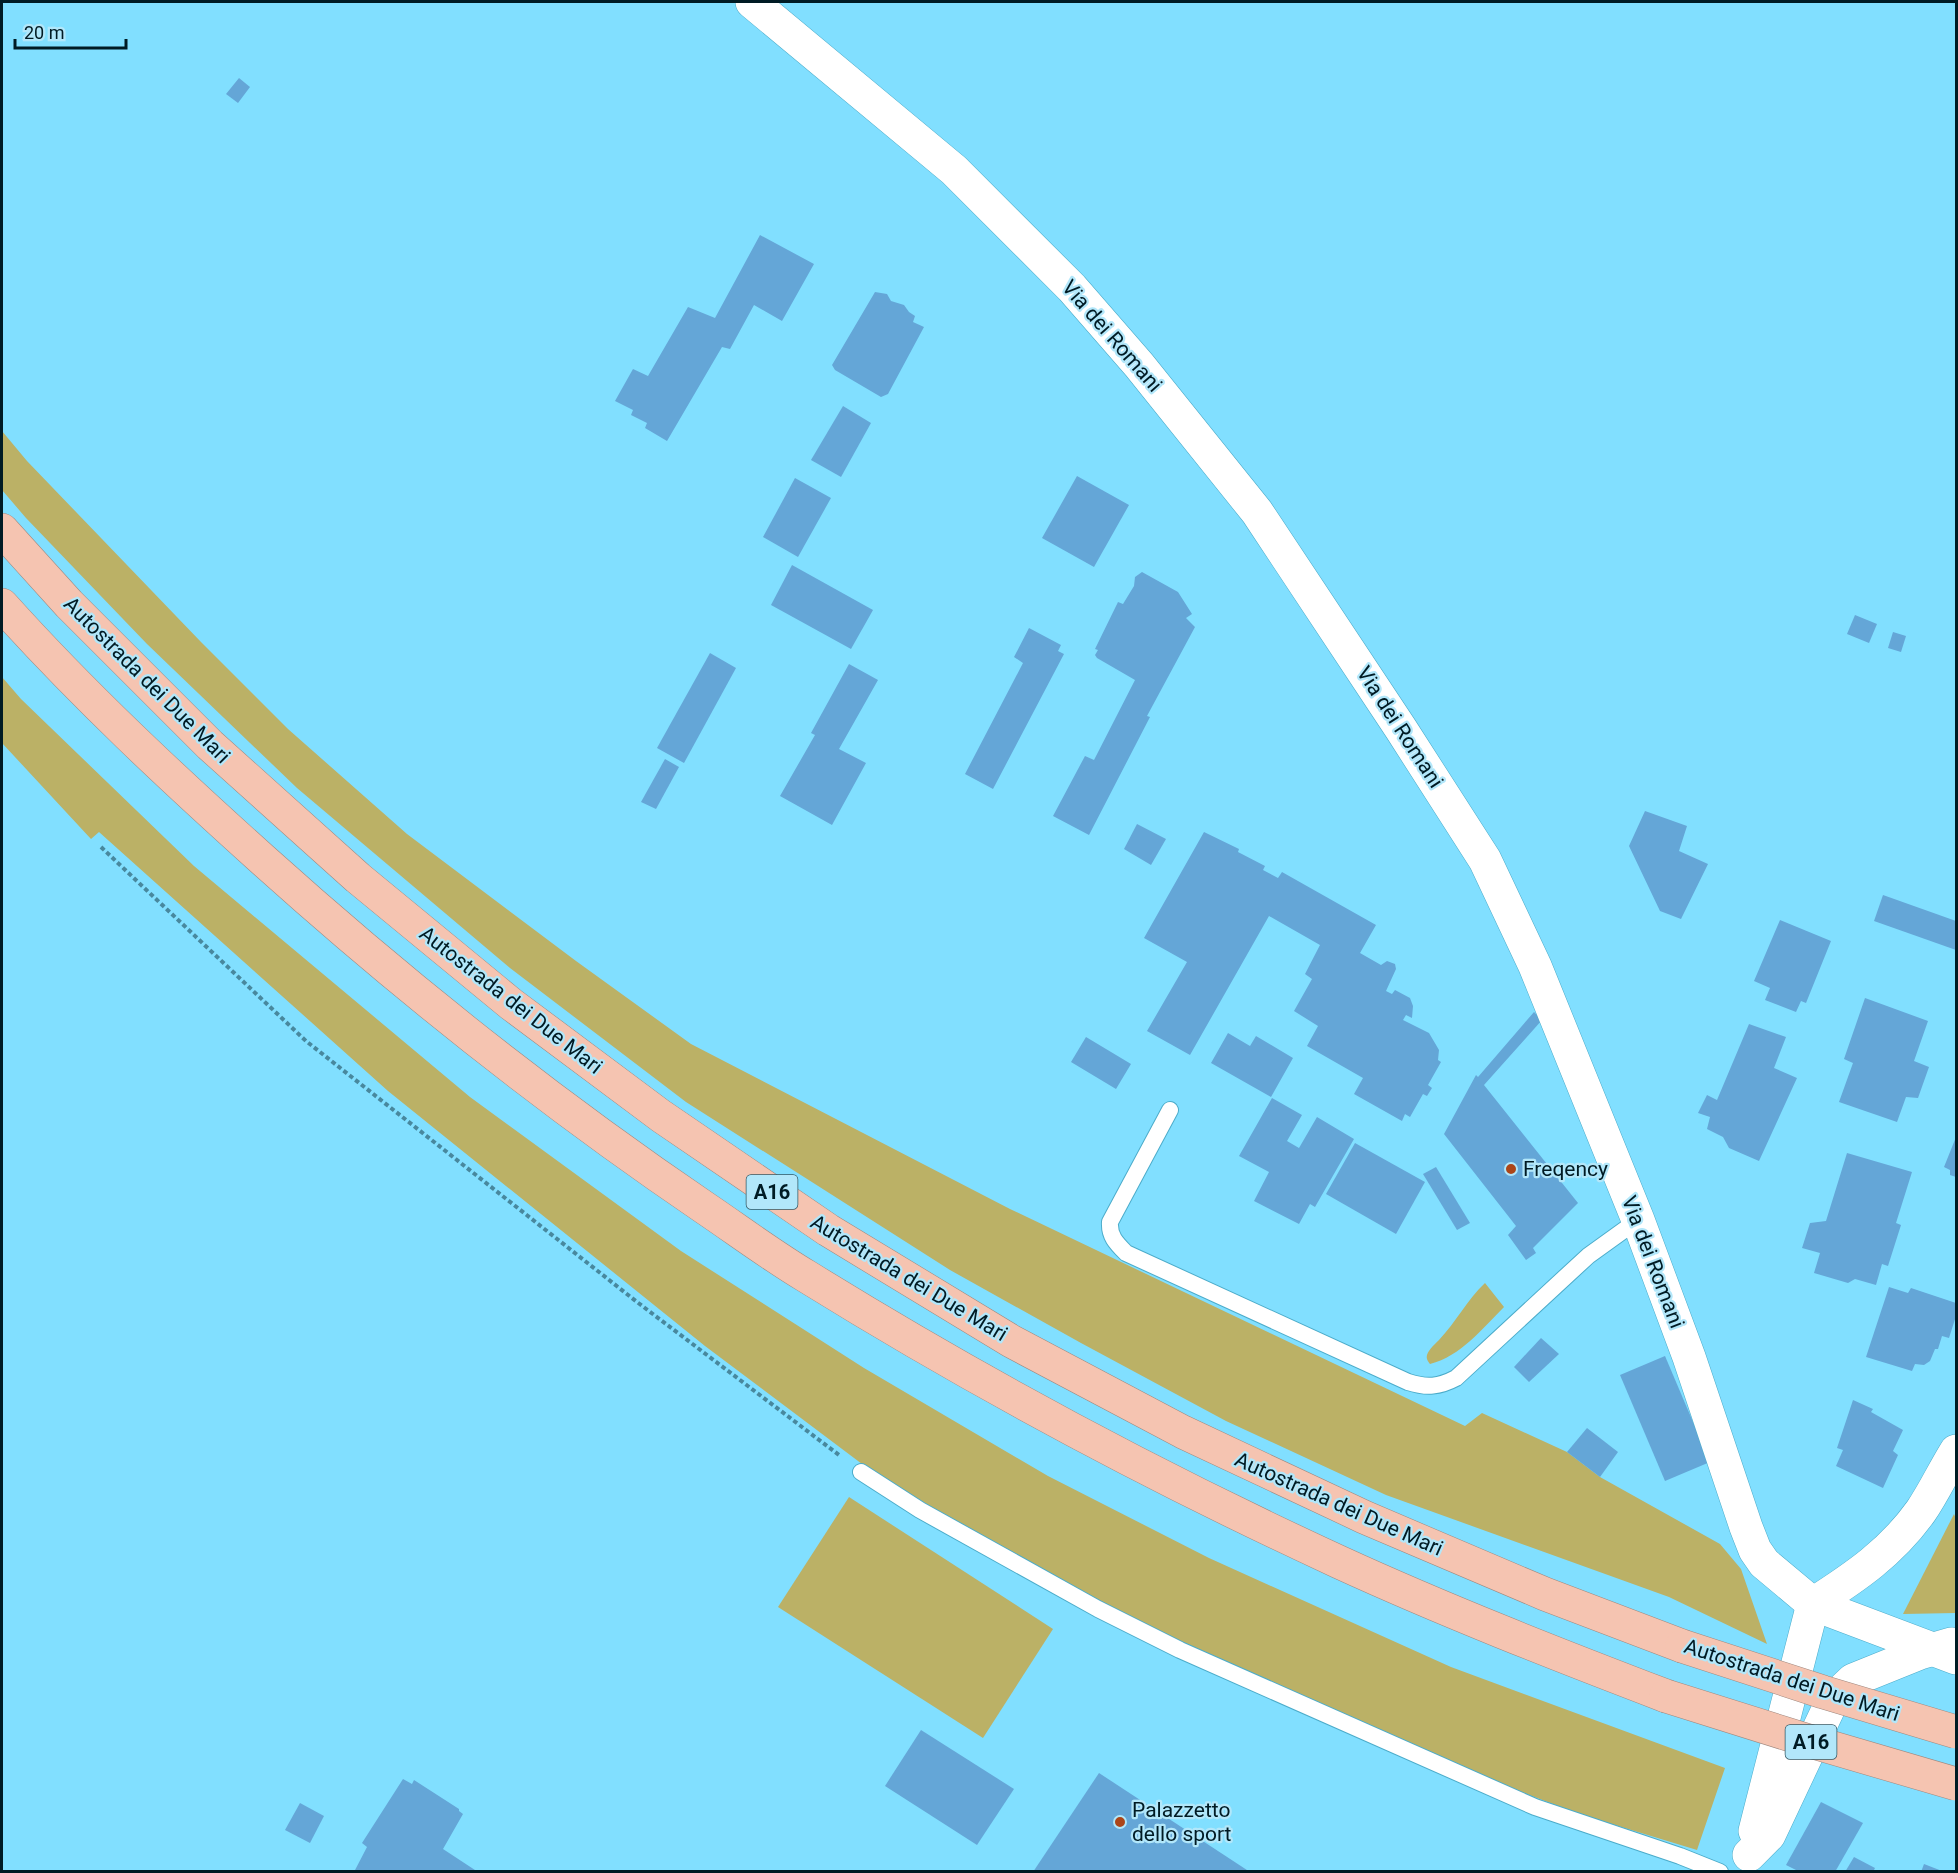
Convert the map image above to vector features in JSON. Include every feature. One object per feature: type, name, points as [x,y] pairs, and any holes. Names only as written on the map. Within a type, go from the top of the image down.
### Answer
[{"type":"highway","name":"Autostrada dei Due Mari","points":[[2,530],[69,604],[210,745],[358,878],[511,1004],[651,1109],[828,1230],[1021,1346],[1183,1432],[1364,1517],[1545,1594],[1682,1646],[1823,1692],[1956,1731]]},
{"type":"highway","name":"A16","points":[[2,605],[32,639],[175,781],[325,916],[480,1044],[634,1159],[802,1274],[998,1390],[1160,1477],[1342,1563],[1526,1642],[1665,1696],[1956,1784]]},
{"type":"main road","name":"Via dei Romani","points":[[752,2],[954,170],[1063,280],[1139,365],[1264,522],[1395,719],[1485,860],[1535,966],[1638,1220],[1689,1357],[1755,1550],[1776,1575],[1813,1604],[1950,1649]]},
{"type":"main road","points":[[1745,1863],[1813,1604],[1863,1571],[1885,1552],[1920,1511],[1956,1451]]},
{"type":"main road","points":[[1745,1863],[1769,1835],[1833,1699],[1853,1680],[1920,1653],[1950,1649]]},
{"type":"lane","points":[[1170,1110],[1110,1222],[1110,1232],[1117,1244],[1126,1252],[1420,1386],[1433,1387],[1456,1378],[1587,1256],[1638,1220]]},
{"type":"lane","points":[[861,1472],[921,1510],[1098,1609],[1180,1650],[1535,1807],[1680,1856],[1720,1872]]},
{"type":"path","points":[[101,847],[306,1041],[637,1302],[861,1472]]},
{"type":"shaded area","points":[[2,431],[27,461],[288,729],[407,834],[691,1044],[1010,1209],[1465,1426],[1482,1413],[1567,1452],[1600,1477],[1720,1544],[1741,1569],[1767,1644],[1669,1597],[1386,1495],[1226,1421],[950,1270],[686,1102],[510,968],[297,788],[147,644],[2,490]]},
{"type":"shaded area","points":[[2,677],[21,699],[194,866],[470,1097],[681,1251],[864,1368],[1048,1476],[1209,1558],[1451,1667],[1725,1768],[1697,1850],[1582,1815],[1476,1775],[1210,1656],[1083,1594],[969,1530],[866,1467],[705,1346],[388,1091],[99,832],[91,839],[2,743]]},
{"type":"shaded area","points":[[1485,1283],[1504,1307],[1479,1333],[1452,1355],[1430,1364],[1427,1360],[1429,1351]]},
{"type":"shaded area","points":[[849,1497],[1053,1629],[983,1738],[778,1607]]},
{"type":"shaded area","points":[[1954,1514],[1956,1519],[1956,1613],[1903,1614]]},
{"type":"building","points":[[239,78],[250,87],[238,103],[226,94]]},
{"type":"building","points":[[760,235],[814,264],[782,321],[754,305],[730,349],[722,347],[667,441],[645,428],[647,423],[631,415],[633,410],[615,401],[633,369],[648,376],[688,307],[715,318]]},
{"type":"building","points":[[875,292],[887,294],[891,301],[904,305],[915,316],[913,322],[924,327],[888,394],[881,397],[835,370],[832,365]]},
{"type":"building","points":[[843,406],[871,423],[841,477],[811,460]]},
{"type":"building","points":[[1077,476],[1129,505],[1094,567],[1042,538]]},
{"type":"building","points":[[795,478],[831,498],[798,557],[763,537]]},
{"type":"building","points":[[792,565],[873,610],[851,649],[771,605]]},
{"type":"building","points":[[1142,572],[1178,592],[1192,614],[1186,618],[1195,627],[1147,716],[1150,717],[1089,835],[1053,816],[1085,756],[1094,760],[1135,680],[1097,658],[1095,655],[1098,650],[1095,649],[1118,602],[1123,604],[1134,586],[1135,577]]},
{"type":"building","points":[[1855,615],[1877,624],[1869,643],[1847,634]]},
{"type":"building","points":[[1029,628],[1061,645],[1058,651],[1064,654],[993,789],[965,774],[1023,663],[1014,657]]},
{"type":"building","points":[[1893,632],[1906,636],[1901,652],[1888,648]]},
{"type":"building","points":[[710,653],[736,668],[684,763],[657,748]]},
{"type":"building","points":[[849,664],[878,680],[839,749],[866,763],[832,825],[780,796],[815,735],[811,733]]},
{"type":"building","points":[[665,759],[679,767],[656,809],[641,802]]},
{"type":"building","points":[[1645,811],[1687,826],[1679,851],[1708,864],[1681,919],[1660,911],[1629,846]]},
{"type":"building","points":[[1137,824],[1166,839],[1151,865],[1124,849]]},
{"type":"building","points":[[1204,832],[1239,849],[1238,852],[1265,866],[1263,870],[1278,878],[1282,872],[1376,925],[1360,953],[1381,965],[1387,961],[1395,964],[1396,969],[1386,991],[1392,994],[1395,990],[1410,998],[1413,1006],[1412,1018],[1406,1015],[1403,1020],[1429,1033],[1439,1050],[1438,1060],[1441,1062],[1428,1085],[1432,1088],[1427,1096],[1423,1094],[1410,1117],[1405,1114],[1402,1121],[1354,1094],[1363,1078],[1307,1046],[1318,1026],[1294,1011],[1312,979],[1305,974],[1320,945],[1269,916],[1190,1055],[1147,1031],[1187,962],[1144,938]]},
{"type":"building","points":[[1883,895],[1956,921],[1956,950],[1874,921]]},
{"type":"building","points":[[1780,920],[1831,941],[1806,1003],[1801,1001],[1796,1012],[1765,1000],[1770,988],[1754,981]]},
{"type":"building","points":[[1865,998],[1928,1021],[1914,1061],[1929,1067],[1918,1098],[1906,1097],[1897,1122],[1839,1102],[1853,1063],[1844,1059]]},
{"type":"building","name":"Freqency","points":[[1534,1012],[1542,1020],[1484,1085],[1578,1203],[1533,1248],[1536,1253],[1526,1260],[1508,1235],[1516,1226],[1444,1134],[1476,1075],[1478,1077]]},
{"type":"building","points":[[1749,1024],[1786,1037],[1774,1068],[1797,1078],[1759,1161],[1729,1148],[1723,1137],[1707,1129],[1710,1117],[1698,1113],[1707,1095],[1717,1100]]},
{"type":"building","points":[[1228,1033],[1250,1046],[1256,1036],[1293,1058],[1271,1097],[1211,1063]]},
{"type":"building","points":[[1086,1037],[1131,1064],[1116,1089],[1071,1062]]},
{"type":"building","points":[[1272,1098],[1302,1115],[1287,1141],[1299,1148],[1317,1117],[1354,1139],[1315,1207],[1310,1204],[1299,1224],[1254,1201],[1269,1172],[1239,1156]]},
{"type":"building","points":[[1956,1137],[1956,1177],[1950,1175],[1950,1170],[1944,1167]]},
{"type":"building","points":[[1355,1143],[1425,1182],[1396,1234],[1326,1194]]},
{"type":"building","points":[[1847,1153],[1912,1172],[1896,1223],[1901,1225],[1888,1266],[1882,1264],[1876,1285],[1855,1279],[1848,1283],[1814,1273],[1820,1253],[1802,1248],[1810,1223],[1826,1221]]},
{"type":"building","points":[[1436,1167],[1470,1223],[1457,1230],[1423,1174]]},
{"type":"building","points":[[1889,1287],[1908,1293],[1911,1288],[1956,1303],[1956,1316],[1949,1338],[1942,1336],[1938,1349],[1935,1349],[1930,1361],[1924,1365],[1915,1364],[1912,1371],[1866,1357]]},
{"type":"building","points":[[1541,1338],[1559,1354],[1529,1382],[1514,1367]]},
{"type":"building","points":[[1665,1356],[1710,1462],[1665,1481],[1620,1375]]},
{"type":"building","points":[[1853,1400],[1873,1409],[1871,1412],[1903,1430],[1893,1451],[1898,1455],[1883,1488],[1836,1466],[1843,1450],[1837,1448]]},
{"type":"building","points":[[1587,1428],[1618,1452],[1600,1477],[1567,1452]]},
{"type":"building","points":[[921,1730],[1014,1789],[977,1845],[885,1786]]},
{"type":"building","name":"Palazzetto dello sport","points":[[1099,1773],[1250,1872],[1033,1872]]},
{"type":"building","points":[[403,1779],[412,1784],[414,1780],[459,1809],[463,1814],[443,1849],[478,1872],[354,1872],[367,1847],[362,1843]]},
{"type":"building","points":[[1821,1802],[1863,1823],[1835,1872],[1800,1872],[1786,1865]]},
{"type":"building","points":[[300,1803],[324,1816],[310,1843],[285,1830]]},
{"type":"building","points":[[1854,1857],[1875,1868],[1873,1872],[1845,1872]]},
{"type":"building","points":[[1924,1864],[1942,1871],[1942,1872],[1921,1872]]},
{"type":"place","name":"Freqency","points":[[1511,1169]]},
{"type":"place","name":"Palazzetto dello sport","points":[[1120,1822]]}]
